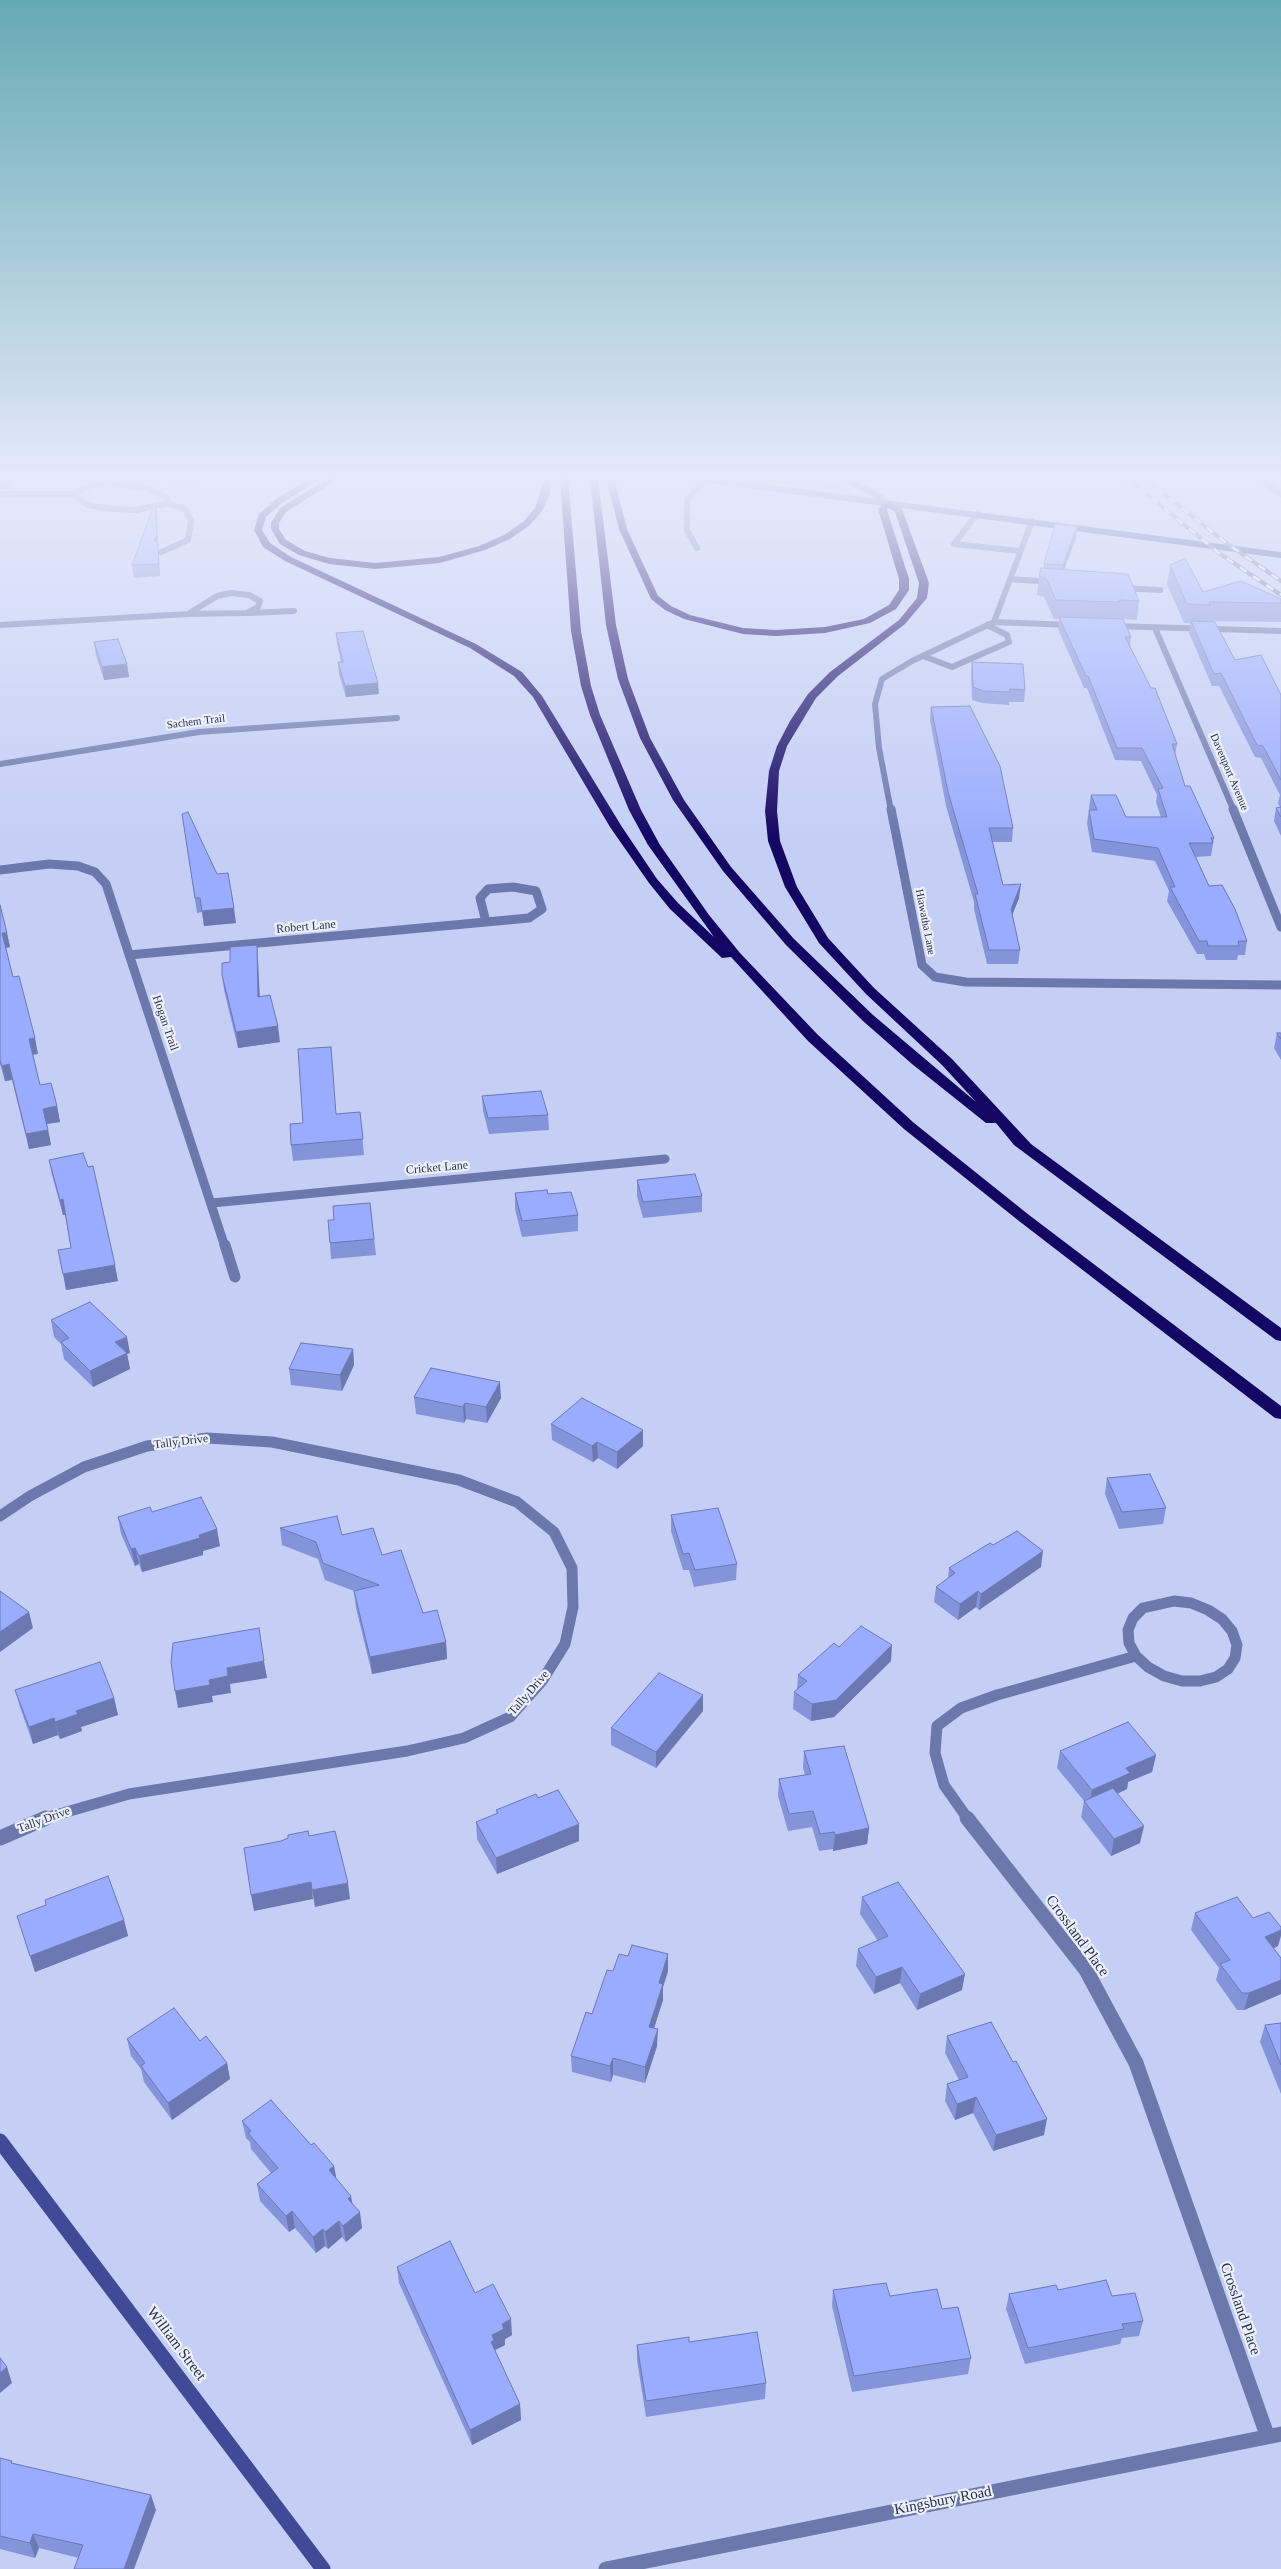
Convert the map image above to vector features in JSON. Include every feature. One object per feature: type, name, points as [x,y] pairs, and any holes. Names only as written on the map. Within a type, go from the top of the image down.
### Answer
[{"type":"highway","points":[[372,598],[473,646],[518,674],[537,696],[612,820],[653,880],[697,930],[773,996]]},
{"type":"highway","points":[[575,598],[580,658],[586,686],[606,746],[634,810],[664,859],[705,918],[773,996],[832,1056],[909,1126],[1032,1224],[1281,1414]]},
{"type":"highway","points":[[608,598],[611,625],[623,679],[645,738],[679,800],[727,869],[790,942],[815,968],[916,1061],[1026,1147],[1281,1336]]},
{"type":"highway","points":[[655,598],[668,608],[713,626],[752,632],[792,633],[840,628],[872,619],[893,607],[899,598]]},
{"type":"highway","points":[[922,598],[918,606],[902,622],[834,674],[812,696],[795,721],[782,746],[773,778],[771,811],[774,841],[790,887],[824,940],[870,991],[947,1062],[1026,1147]]},
{"type":"main road","name":"William Street","points":[[0,2140],[323,2569]]},
{"type":"street","points":[[188,614],[214,598]]},
{"type":"street","points":[[247,613],[258,607],[260,601],[254,598]]},
{"type":"street","points":[[991,624],[1002,598]]},
{"type":"street","points":[[0,625],[188,614],[294,611]]},
{"type":"street","points":[[991,624],[1079,625]]},
{"type":"street","points":[[923,656],[952,667],[1009,642],[1007,635],[991,624]]},
{"type":"street","name":"Hiawatha Lane","points":[[991,624],[923,656],[882,679],[875,704],[879,748],[922,965],[935,977],[966,982],[1281,985]]},
{"type":"street","points":[[1107,626],[1280,631]]},
{"type":"street","name":"Davenport Avenue","points":[[1155,628],[1280,923]]},
{"type":"street","name":"Sachem Trail","points":[[0,764],[199,732],[397,718]]},
{"type":"street","name":"Hogan Trail","points":[[0,870],[49,864],[78,866],[95,872],[106,884],[212,1203],[234,1277]]},
{"type":"street","name":"Robert Lane","points":[[129,955],[486,922],[529,918],[542,909],[536,892],[513,887],[488,889],[480,898],[486,922]]},
{"type":"street","name":"Cricket Lane","points":[[212,1203],[664,1159]]},
{"type":"street","name":"Tally Drive","points":[[0,1516],[30,1496],[84,1467],[147,1446],[207,1438],[272,1442],[459,1480],[517,1502],[554,1532],[572,1568],[573,1607],[565,1644],[542,1681],[510,1717],[464,1738],[407,1751],[129,1794],[63,1811],[23,1826],[0,1838]]},
{"type":"street","points":[[1174,1601],[1191,1603],[1208,1610],[1222,1620],[1232,1632],[1237,1645],[1235,1658],[1228,1669],[1216,1677],[1200,1681],[1182,1681],[1164,1676],[1148,1668],[1136,1656],[1129,1643],[1128,1630],[1133,1618],[1150,1606],[1174,1601]]},
{"type":"street","name":"Crossland Place","points":[[1136,1656],[997,1695],[961,1708],[937,1726],[935,1753],[944,1785],[972,1825],[1086,1970],[1136,2063],[1274,2434]]},
{"type":"street","name":"Kingsbury Road","points":[[606,2569],[1274,2434]]},
{"type":"building","points":[[1055,598],[1138,598],[1139,601],[1119,600],[1120,602],[1056,600]]},
{"type":"building","points":[[1184,598],[1281,599],[1281,603],[1209,602],[1210,605],[1187,604]]},
{"type":"building","points":[[1059,617],[1123,619],[1131,637],[1125,637],[1151,688],[1155,688],[1177,744],[1172,744],[1185,786],[1190,786],[1214,838],[1211,838],[1213,843],[1189,843],[1209,886],[1222,885],[1235,909],[1247,941],[1238,941],[1239,946],[1208,946],[1207,941],[1199,941],[1170,887],[1175,887],[1158,848],[1094,839],[1089,810],[1097,810],[1091,795],[1116,795],[1126,817],[1167,817],[1158,789],[1163,788],[1142,748],[1117,748],[1088,676],[1086,676]]},
{"type":"building","points":[[1191,621],[1215,622],[1235,660],[1261,655],[1281,695],[1281,780],[1263,746],[1257,745],[1221,673],[1214,674]]},
{"type":"building","points":[[363,631],[378,683],[345,686],[338,662],[343,662],[336,633]]},
{"type":"building","points":[[118,639],[127,664],[102,667],[94,642]]},
{"type":"building","points":[[972,662],[1023,664],[1025,690],[1010,689],[1010,692],[983,691],[973,687]]},
{"type":"building","points":[[970,706],[1000,766],[1013,828],[989,828],[1003,885],[1021,884],[1011,909],[1020,950],[989,950],[975,894],[978,894],[948,792],[931,707]]},
{"type":"building","points":[[1281,807],[1281,817],[1276,808]]},
{"type":"building","points":[[188,812],[217,874],[228,873],[234,908],[202,911],[200,898],[195,898],[182,814]]},
{"type":"building","points":[[0,905],[7,933],[2,933],[13,977],[19,976],[35,1038],[29,1039],[40,1085],[51,1083],[57,1106],[43,1109],[48,1130],[26,1134],[9,1064],[2,1066],[0,1060]]},
{"type":"building","points":[[257,945],[258,997],[270,995],[278,1026],[236,1032],[222,975],[222,963],[230,962],[230,947]]},
{"type":"building","points":[[331,1047],[336,1114],[360,1112],[363,1139],[291,1145],[290,1124],[303,1123],[298,1049]]},
{"type":"building","points":[[541,1091],[548,1115],[488,1118],[482,1096]]},
{"type":"building","points":[[83,1153],[88,1167],[93,1166],[115,1265],[63,1274],[58,1250],[71,1248],[63,1199],[60,1200],[49,1160]]},
{"type":"building","points":[[695,1174],[702,1196],[643,1202],[637,1180]]},
{"type":"building","points":[[547,1190],[548,1194],[571,1192],[578,1215],[522,1221],[515,1193]]},
{"type":"building","points":[[370,1203],[374,1239],[330,1243],[328,1220],[334,1220],[333,1206]]},
{"type":"building","points":[[90,1302],[127,1337],[115,1342],[127,1353],[90,1371],[61,1342],[69,1338],[51,1320]]},
{"type":"building","points":[[301,1343],[353,1349],[340,1375],[289,1369]]},
{"type":"building","points":[[431,1368],[500,1382],[486,1407],[465,1403],[463,1407],[414,1397]]},
{"type":"building","points":[[582,1398],[643,1430],[617,1452],[597,1442],[592,1446],[551,1424]]},
{"type":"building","points":[[1150,1474],[1166,1508],[1122,1512],[1107,1478]]},
{"type":"building","points":[[201,1497],[217,1529],[199,1535],[200,1538],[139,1556],[135,1548],[131,1549],[118,1517],[150,1507],[152,1512]]},
{"type":"building","points":[[718,1508],[737,1564],[695,1570],[689,1553],[683,1554],[671,1515]]},
{"type":"building","points":[[337,1516],[342,1535],[373,1528],[382,1555],[401,1550],[423,1613],[437,1610],[446,1642],[370,1657],[354,1591],[379,1585],[323,1563],[316,1542],[280,1528]]},
{"type":"building","points":[[1017,1531],[1043,1551],[981,1594],[978,1591],[960,1604],[936,1587],[955,1573],[949,1568],[990,1543],[993,1545]]},
{"type":"building","points":[[0,1591],[29,1612],[0,1632]]},
{"type":"building","points":[[861,1626],[892,1645],[836,1700],[812,1704],[794,1692],[807,1681],[798,1675],[834,1643],[839,1647]]},
{"type":"building","points":[[259,1628],[264,1661],[227,1668],[228,1676],[209,1680],[210,1685],[175,1691],[171,1662],[173,1643]]},
{"type":"building","points":[[100,1662],[114,1698],[76,1711],[78,1714],[55,1722],[54,1718],[29,1727],[15,1690]]},
{"type":"building","points":[[659,1673],[703,1695],[656,1752],[611,1728]]},
{"type":"building","points":[[1128,1722],[1156,1755],[1126,1768],[1130,1773],[1092,1790],[1060,1751]]},
{"type":"building","points":[[844,1746],[869,1828],[835,1835],[834,1832],[820,1834],[813,1811],[789,1814],[779,1779],[811,1774],[804,1751]]},
{"type":"building","points":[[1113,1788],[1144,1826],[1114,1839],[1084,1801]]},
{"type":"building","points":[[558,1790],[579,1824],[496,1858],[476,1822],[498,1813],[496,1810],[536,1794],[538,1798]]},
{"type":"building","points":[[308,1831],[309,1836],[335,1831],[348,1883],[312,1890],[311,1882],[251,1895],[244,1848],[281,1841],[288,1838],[288,1835]]},
{"type":"building","points":[[108,1876],[124,1920],[30,1956],[17,1916],[46,1905],[45,1900]]},
{"type":"building","points":[[898,1882],[965,1974],[920,1994],[902,1967],[876,1977],[858,1949],[888,1936],[862,1897]]},
{"type":"building","points":[[1237,1897],[1253,1918],[1269,1912],[1281,1927],[1281,1930],[1265,1937],[1281,1958],[1281,1980],[1249,1993],[1242,1993],[1220,1964],[1230,1960],[1195,1913]]},
{"type":"building","points":[[632,1945],[668,1954],[659,1983],[663,1984],[649,2027],[658,2029],[645,2067],[613,2058],[610,2066],[571,2056],[586,2012],[592,2014],[607,1970],[613,1971],[619,1954],[628,1956]]},
{"type":"building","points":[[174,2008],[200,2041],[206,2036],[227,2063],[168,2103],[141,2066],[145,2063],[127,2039]]},
{"type":"building","points":[[991,2022],[1013,2062],[1016,2061],[1047,2119],[996,2135],[976,2097],[957,2104],[947,2084],[968,2077],[947,2036]]},
{"type":"building","points":[[1281,2023],[1281,2065],[1265,2025]]},
{"type":"building","points":[[271,2100],[311,2145],[314,2143],[334,2166],[329,2170],[351,2196],[348,2199],[360,2212],[343,2226],[339,2221],[325,2232],[323,2229],[313,2237],[292,2211],[286,2216],[257,2184],[278,2168],[248,2133],[251,2131],[242,2121]]},
{"type":"building","points":[[450,2241],[475,2293],[493,2284],[511,2319],[502,2324],[504,2329],[492,2335],[494,2340],[491,2342],[520,2404],[470,2430],[397,2267]]},
{"type":"building","points":[[1106,2280],[1112,2296],[1135,2293],[1143,2321],[1122,2324],[1124,2329],[1028,2348],[1009,2294],[1056,2285],[1058,2290]]},
{"type":"building","points":[[886,2283],[890,2296],[937,2289],[942,2309],[958,2307],[971,2358],[854,2376],[833,2290]]},
{"type":"building","points":[[757,2332],[766,2383],[646,2401],[637,2345],[689,2337],[689,2342]]},
{"type":"building","points":[[0,2358],[7,2367],[0,2373]]},
{"type":"building","points":[[0,2458],[12,2461],[11,2463],[151,2495],[124,2569],[74,2569],[83,2545],[33,2534],[30,2543],[0,2536]]}]
